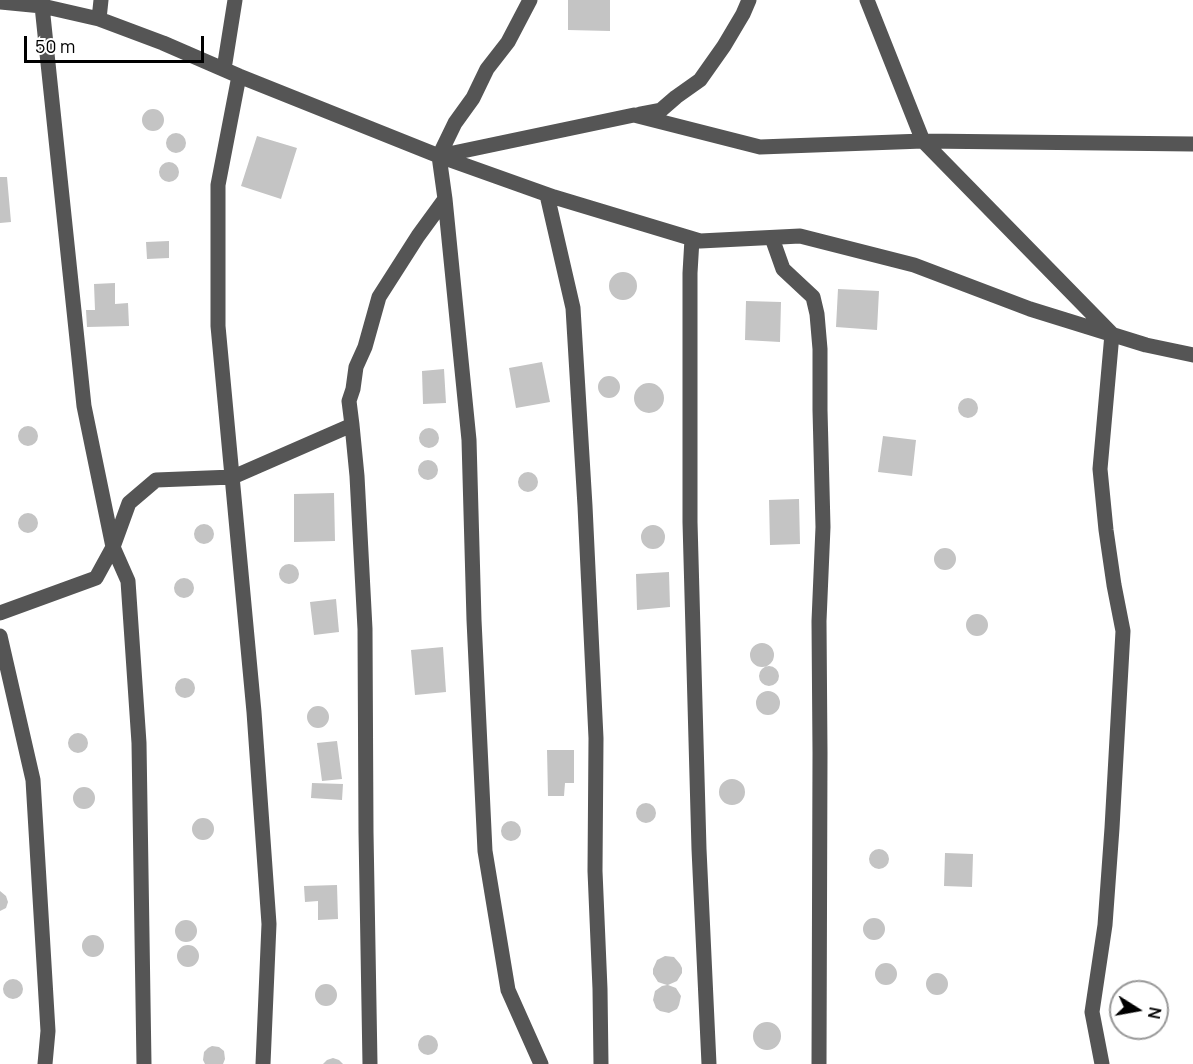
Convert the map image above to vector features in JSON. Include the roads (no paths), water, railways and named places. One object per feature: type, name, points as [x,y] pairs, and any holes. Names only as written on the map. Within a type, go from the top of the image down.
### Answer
[{"type":"street","points":[[99,19],[101,0]]},
{"type":"street","points":[[224,69],[235,0]]},
{"type":"street","points":[[530,0],[507,42],[487,69],[473,98],[455,123],[439,156],[469,440],[474,620],[485,851],[508,990],[541,1064]]},
{"type":"street","points":[[439,156],[661,110],[700,80],[724,46],[749,0]]},
{"type":"street","points":[[867,0],[923,141],[1112,334],[1100,469],[1109,552],[1123,631],[1106,925],[1092,1012],[1102,1064]]},
{"type":"street","points":[[0,2],[42,6],[99,19],[439,156],[547,195],[692,239],[700,241],[800,236],[914,265],[1030,309],[1146,345],[1193,355]]},
{"type":"street","points":[[42,6],[84,406],[113,547],[128,581],[139,743],[144,1064]]},
{"type":"street","points":[[239,76],[218,185],[218,326],[254,712],[269,924],[263,1064]]},
{"type":"street","points":[[634,115],[760,147],[923,141],[1193,144]]},
{"type":"street","points":[[547,195],[573,308],[596,738],[595,871],[601,1064]]},
{"type":"street","points":[[370,1064],[365,628],[357,476],[349,401],[356,367],[365,347],[379,297],[445,199]]},
{"type":"street","points":[[772,238],[783,269],[813,297],[820,349],[823,527],[819,621],[819,1064]]},
{"type":"street","points":[[692,239],[690,522],[699,849],[709,1064]]},
{"type":"street","points":[[0,613],[96,578],[113,547],[129,503],[156,480],[233,477],[352,425]]},
{"type":"street","points":[[0,636],[33,780],[48,1031],[45,1064]]}]
